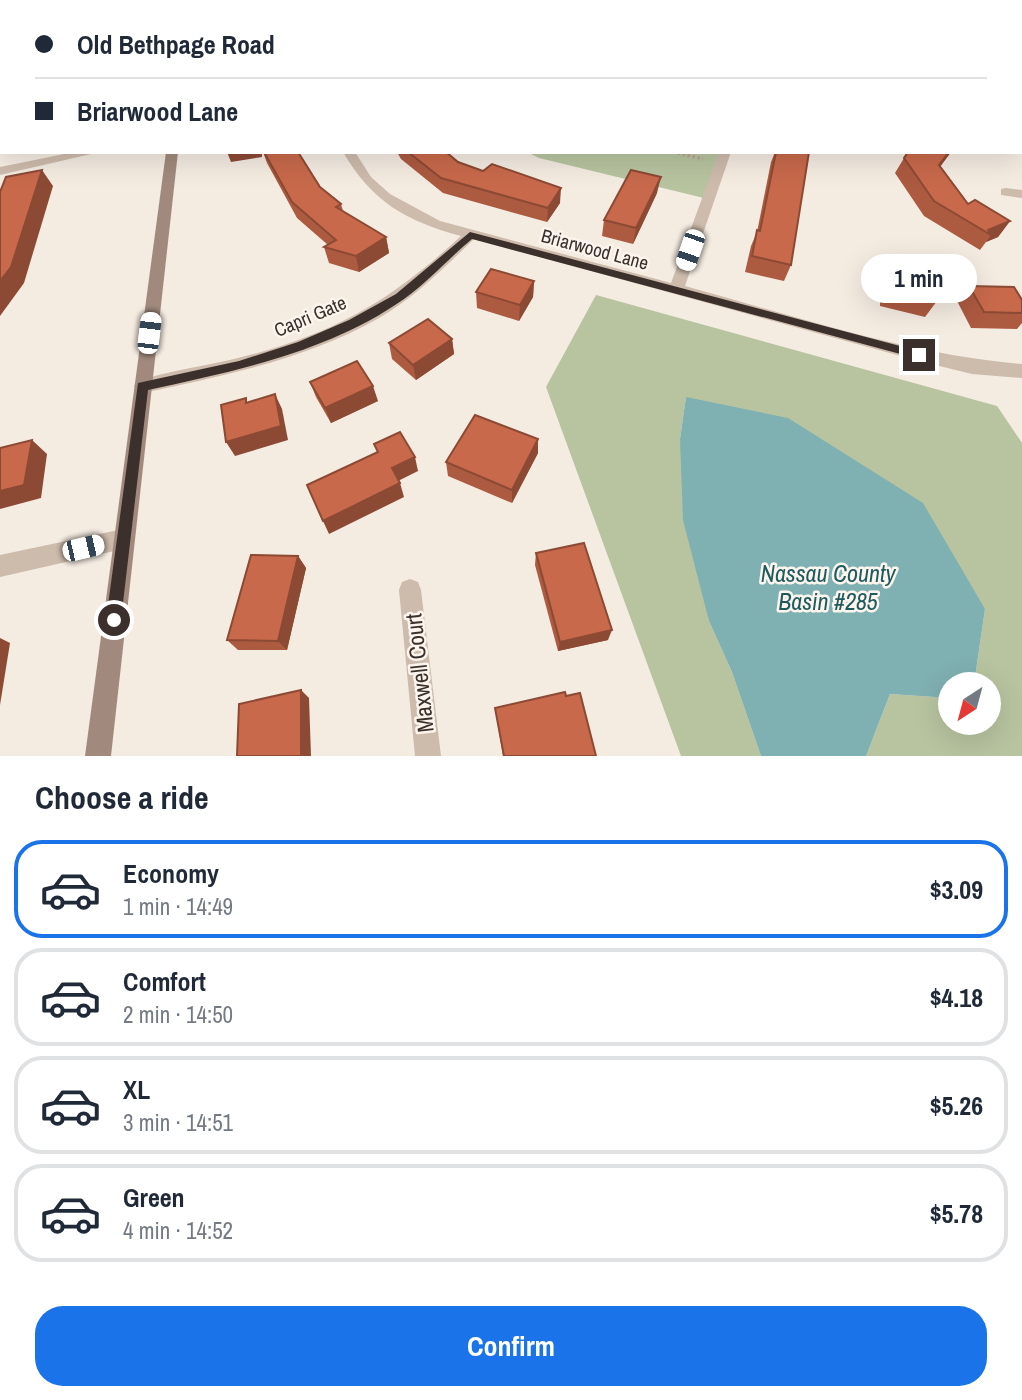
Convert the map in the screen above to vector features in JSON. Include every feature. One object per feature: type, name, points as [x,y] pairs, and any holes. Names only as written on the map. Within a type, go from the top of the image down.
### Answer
[{"type":"main road","points":[[98,756],[172,154]]},
{"type":"street","points":[[0,171],[84,154]]},
{"type":"street","name":"Briarwood Lane","points":[[350,154],[364,180],[390,202],[435,224],[919,355],[972,367],[1022,371]]},
{"type":"street","points":[[676,290],[723,158]]},
{"type":"street","points":[[1006,192],[1022,194]]},
{"type":"street","name":"Capri Gate","points":[[142,386],[240,366],[302,345],[353,323],[400,296],[470,235]]},
{"type":"street","points":[[0,566],[123,539]]},
{"type":"street","name":"Maxwell Court","points":[[411,590],[428,756]]},
{"type":"path","points":[[690,154],[723,158]]},
{"type":"green space","points":[[531,154],[724,154],[708,199]]},
{"type":"green space","points":[[596,295],[997,406],[1022,443],[1022,756],[866,756],[890,694],[938,697],[938,735],[1001,735],[1001,672],[976,672],[985,609],[686,397],[680,439],[709,621],[732,672],[761,756],[681,756],[546,387]]},
{"type":"water","name":"Nassau County Basin #285","points":[[686,397],[788,418],[923,503],[985,609],[976,672],[938,672],[938,697],[890,694],[866,756],[761,756],[732,672],[709,621],[683,520],[680,439]]},
{"type":"building","points":[[265,154],[299,154],[320,187],[341,204],[336,207],[386,237],[356,256],[324,247],[336,240],[292,202]]},
{"type":"building","points":[[411,154],[448,154],[458,162],[483,171],[492,164],[561,188],[548,208],[441,178]]},
{"type":"building","points":[[776,154],[809,154],[791,265],[752,256],[757,230],[760,231]]},
{"type":"building","points":[[907,154],[947,154],[939,165],[968,204],[975,200],[1010,221],[988,230],[991,235],[934,201],[904,158]]},
{"type":"building","points":[[42,170],[11,267],[0,281],[0,192],[6,177]]},
{"type":"building","points":[[631,170],[661,177],[636,228],[604,220]]},
{"type":"building","points":[[890,267],[936,277],[937,301],[890,290]]},
{"type":"building","points":[[491,269],[534,281],[520,305],[476,292]]},
{"type":"building","points":[[969,286],[1014,287],[1022,300],[1022,313],[984,312]]},
{"type":"building","points":[[428,319],[452,339],[413,365],[389,343]]},
{"type":"building","points":[[357,361],[373,386],[325,408],[310,382]]},
{"type":"building","points":[[275,394],[281,426],[226,442],[221,405],[246,398],[246,403]]},
{"type":"building","points":[[475,415],[538,439],[512,490],[446,462]]},
{"type":"building","points":[[400,432],[415,457],[392,468],[400,483],[323,521],[307,485],[378,452],[374,444]]},
{"type":"building","points":[[32,440],[24,485],[0,491],[0,448]]},
{"type":"building","points":[[584,543],[612,630],[560,642],[536,553]]},
{"type":"building","points":[[251,555],[298,556],[278,641],[227,640]]},
{"type":"building","points":[[301,690],[301,756],[237,756],[239,704]]},
{"type":"building","points":[[565,692],[566,696],[580,693],[596,756],[504,756],[495,708]]},
{"type":"route","points":[[114,620],[142,386],[240,366],[302,345],[353,323],[400,296],[470,235],[919,355]]}]
